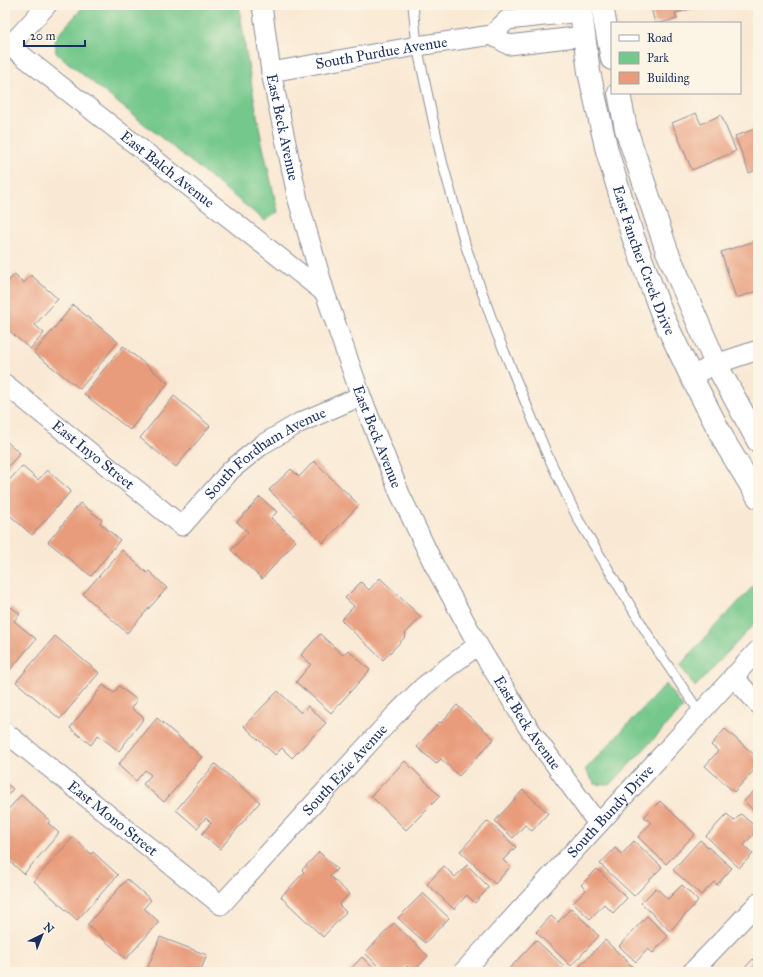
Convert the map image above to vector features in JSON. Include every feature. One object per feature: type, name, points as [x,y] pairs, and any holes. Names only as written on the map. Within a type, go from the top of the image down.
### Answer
[{"type":"street","points":[[7,48],[47,5]]},
{"type":"street","name":"East Beck Avenue","points":[[262,5],[271,72],[298,200],[324,292],[360,396],[400,494],[434,565],[478,645],[528,726],[598,824]]},
{"type":"street","points":[[602,5],[611,54]]},
{"type":"street","points":[[580,8],[507,20],[492,35],[509,45],[584,36]]},
{"type":"street","name":"East Fancher Creek Drive","points":[[580,8],[590,72],[607,151],[632,234],[663,316],[691,376],[727,446],[758,497]]},
{"type":"street","name":"South Purdue Avenue","points":[[271,72],[417,46],[492,35]]},
{"type":"street","name":"East Balch Avenue","points":[[7,48],[324,292]]},
{"type":"street","name":"East Fancher Creek Drive","points":[[619,94],[626,130],[667,251],[716,364],[758,441]]},
{"type":"street","points":[[691,376],[716,364],[758,350]]},
{"type":"street","name":"East Inyo Street","points":[[5,384],[182,526]]},
{"type":"street","name":"South Fordham Avenue","points":[[182,526],[231,470],[263,444],[299,423],[360,396]]},
{"type":"street","name":"South Ezie Avenue","points":[[221,905],[394,716],[423,687],[478,645]]},
{"type":"street","name":"South Bundy Drive","points":[[463,972],[758,650]]},
{"type":"street","points":[[733,676],[758,704]]},
{"type":"street","name":"East Mono Street","points":[[5,732],[221,905]]},
{"type":"street","points":[[692,972],[758,902]]},
{"type":"lane","points":[[413,5],[417,46],[442,161],[466,246],[497,334],[547,454],[578,519],[656,648],[700,713]]},
{"type":"green space","points":[[85,5],[239,5],[262,143],[278,212],[265,221],[56,53],[55,38]]},
{"type":"green space","points":[[758,581],[758,620],[695,687],[680,665]]},
{"type":"green space","points":[[666,684],[683,708],[610,785],[595,784],[585,770]]},
{"type":"building","points":[[650,5],[702,5],[675,13],[677,19],[664,22],[655,22]]},
{"type":"building","points":[[696,113],[701,124],[721,115],[736,151],[692,170],[672,123]]},
{"type":"building","points":[[758,128],[758,169],[749,173],[735,136]]},
{"type":"building","points":[[758,240],[758,291],[736,298],[721,252]]},
{"type":"building","points":[[15,274],[24,283],[31,275],[58,299],[35,325],[44,333],[30,349],[5,326],[5,285]]},
{"type":"building","points":[[73,305],[118,342],[80,389],[34,353]]},
{"type":"building","points":[[123,346],[168,383],[130,430],[84,394]]},
{"type":"building","points":[[174,396],[210,426],[176,467],[140,438]]},
{"type":"building","points":[[5,440],[20,453],[5,470]]},
{"type":"building","points":[[314,461],[359,505],[323,543],[269,490],[291,469],[299,477]]},
{"type":"building","points":[[22,466],[38,480],[47,470],[71,491],[32,535],[5,511],[5,485]]},
{"type":"building","points":[[260,497],[277,512],[271,518],[296,541],[262,579],[231,550],[248,532],[237,522]]},
{"type":"building","points":[[80,503],[102,520],[100,523],[120,540],[91,576],[48,542]]},
{"type":"building","points":[[122,550],[147,573],[149,571],[167,588],[127,633],[83,594]]},
{"type":"building","points":[[380,578],[421,617],[405,634],[406,636],[383,660],[341,620],[354,606],[345,598],[361,582],[369,590]]},
{"type":"building","points":[[11,607],[20,614],[14,621],[36,639],[5,676],[5,613]]},
{"type":"building","points":[[320,634],[343,655],[348,650],[370,670],[331,713],[296,682],[311,664],[301,655]]},
{"type":"building","points":[[55,636],[99,673],[60,719],[16,682]]},
{"type":"building","points":[[103,685],[114,693],[119,686],[137,700],[131,708],[144,718],[119,751],[98,735],[91,745],[70,728]]},
{"type":"building","points":[[278,691],[301,713],[308,706],[326,723],[292,758],[282,748],[275,755],[244,726]]},
{"type":"building","points":[[457,705],[494,739],[459,776],[441,759],[436,764],[417,747],[439,722],[441,723]]},
{"type":"building","points":[[157,718],[202,757],[164,802],[143,784],[151,775],[145,770],[136,781],[118,765]]},
{"type":"building","points":[[725,729],[758,758],[758,766],[734,792],[705,766],[718,751],[711,745]]},
{"type":"building","points":[[405,761],[440,796],[406,830],[371,796]]},
{"type":"building","points":[[215,764],[260,802],[220,849],[202,834],[211,823],[206,818],[197,828],[176,810]]},
{"type":"building","points":[[5,782],[13,789],[5,798]]},
{"type":"building","points":[[758,787],[758,815],[744,801]]},
{"type":"building","points":[[523,790],[548,813],[532,831],[525,825],[513,838],[495,821]]},
{"type":"building","points":[[21,795],[50,821],[48,823],[59,833],[24,874],[5,857],[5,813]]},
{"type":"building","points":[[660,801],[695,834],[666,864],[638,837],[651,823],[644,817]]},
{"type":"building","points":[[727,814],[734,821],[741,814],[758,829],[744,845],[753,854],[739,868],[706,836]]},
{"type":"building","points":[[488,821],[516,847],[503,860],[510,867],[495,884],[460,851]]},
{"type":"building","points":[[73,837],[91,854],[93,852],[118,875],[77,920],[34,881]]},
{"type":"building","points":[[700,840],[732,868],[717,885],[714,882],[701,895],[673,870]]},
{"type":"building","points":[[634,841],[662,867],[634,896],[600,864],[615,848],[622,854]]},
{"type":"building","points":[[319,852],[337,869],[330,876],[349,894],[339,905],[346,912],[323,937],[281,897],[304,872],[302,870]]},
{"type":"building","points":[[467,865],[489,887],[475,903],[467,895],[454,909],[427,884],[444,866],[455,877]]},
{"type":"building","points":[[597,869],[627,898],[613,913],[604,904],[590,919],[573,903],[586,890],[581,885]]},
{"type":"building","points":[[127,879],[151,900],[144,908],[159,922],[126,959],[87,925]]},
{"type":"building","points":[[682,885],[698,901],[670,931],[641,903],[656,888],[668,899]]},
{"type":"building","points":[[423,893],[449,918],[425,943],[398,918]]},
{"type":"building","points":[[571,908],[599,936],[571,966],[536,932],[551,916],[558,922]]},
{"type":"building","points":[[647,916],[668,936],[653,953],[648,949],[636,962],[619,946]]},
{"type":"building","points":[[394,923],[428,956],[413,972],[407,966],[401,972],[384,972],[365,953]]},
{"type":"building","points":[[160,937],[207,955],[200,972],[146,972]]},
{"type":"building","points":[[536,940],[564,966],[559,972],[510,972],[508,970]]},
{"type":"building","points":[[605,940],[634,968],[630,972],[580,972],[577,969]]},
{"type":"building","points":[[362,957],[377,972],[348,972]]},
{"type":"building","points":[[753,959],[758,964],[758,972],[741,972]]}]
